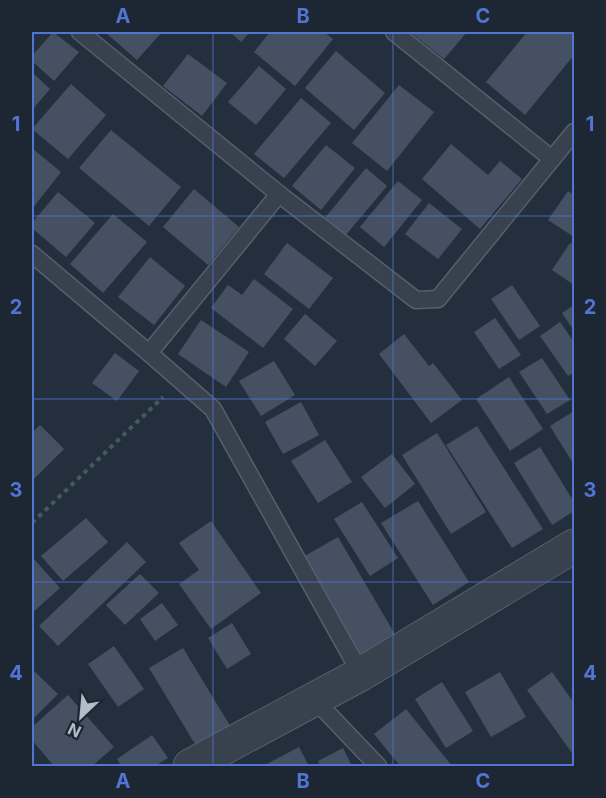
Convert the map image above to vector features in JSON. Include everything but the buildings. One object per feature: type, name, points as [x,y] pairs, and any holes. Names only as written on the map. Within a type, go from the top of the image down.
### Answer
[{"type":"street","points":[[190,766],[361,674],[574,546]]},
{"type":"lane","points":[[80,32],[279,194],[416,300],[438,299],[574,132]]},
{"type":"lane","points":[[394,32],[552,159]]},
{"type":"lane","points":[[149,353],[279,194]]},
{"type":"lane","points":[[32,254],[213,410],[361,674]]},
{"type":"lane","points":[[315,700],[378,766]]},
{"type":"path","points":[[32,523],[180,381]]}]
